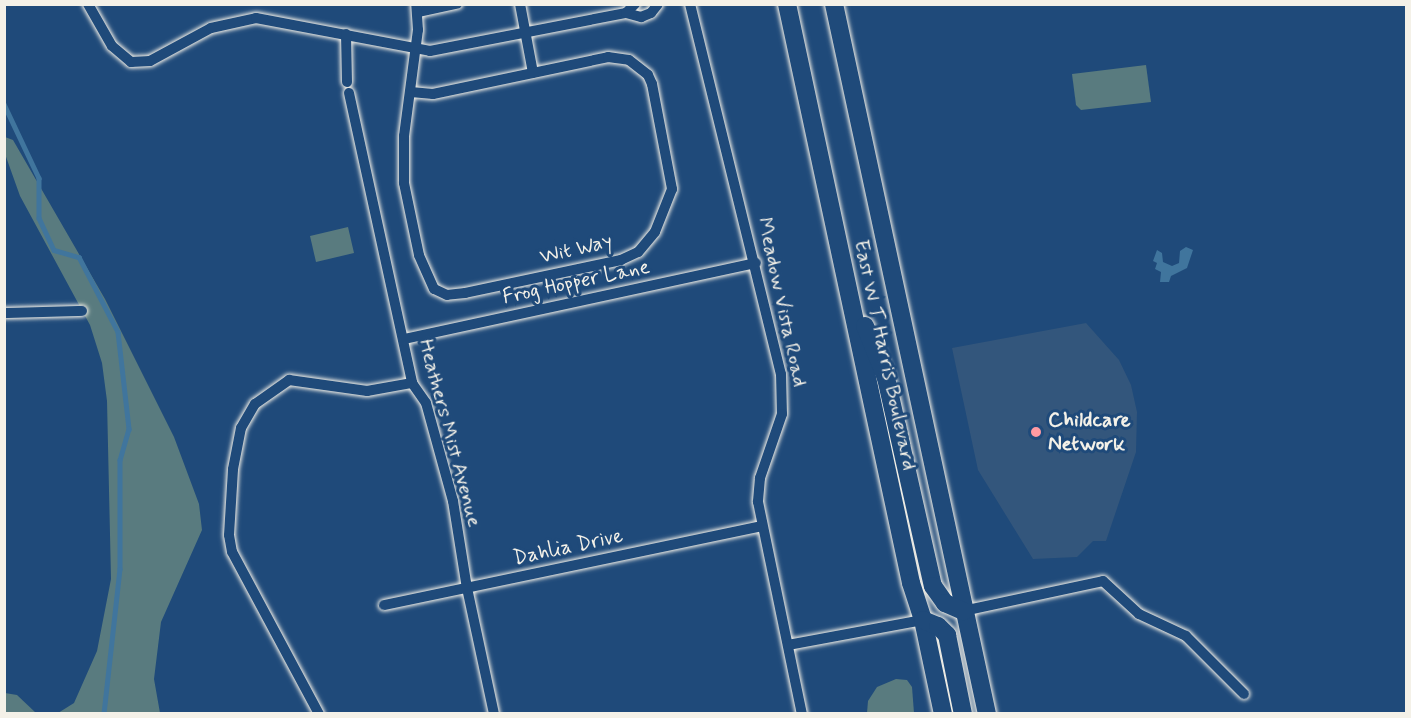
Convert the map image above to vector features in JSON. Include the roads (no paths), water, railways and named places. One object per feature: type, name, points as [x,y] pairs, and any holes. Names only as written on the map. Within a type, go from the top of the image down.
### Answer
[{"type":"main road","name":"East W T Harris Boulevard","points":[[787,4],[911,583],[923,620],[943,714]]},
{"type":"main road","name":"East W T Harris Boulevard","points":[[834,4],[987,714]]},
{"type":"main road","points":[[847,282],[886,378],[933,586],[945,603],[963,610]]},
{"type":"main road","points":[[923,620],[938,626],[947,635],[963,714]]},
{"type":"street","points":[[88,4],[112,46],[131,62],[150,61],[211,28],[235,20],[256,18],[417,49],[465,46],[626,13],[641,17],[651,13],[658,4]]},
{"type":"street","points":[[417,8],[457,4]]},
{"type":"street","points":[[520,4],[533,73]]},
{"type":"street","points":[[626,13],[635,4]]},
{"type":"street","name":"Meadow Vista Road","points":[[690,4],[756,263],[783,395],[774,444],[758,489],[761,526],[802,714]]},
{"type":"street","name":"Wit Way","points":[[411,92],[433,94],[608,57],[629,60],[648,75],[672,189],[656,232],[638,252],[621,260],[465,293],[447,295],[434,289],[419,255],[404,183],[404,136],[417,49],[417,8]]},
{"type":"street","name":"Heathers Mist Avenue","points":[[346,34],[348,88],[412,382],[426,403],[453,501],[467,588],[495,714]]},
{"type":"street","name":"Frog Hopper Lane","points":[[404,339],[756,263]]},
{"type":"street","points":[[4,313],[82,311]]},
{"type":"street","points":[[319,714],[232,552],[229,536],[233,469],[241,428],[255,404],[289,380],[367,391],[412,382]]},
{"type":"street","name":"Dahlia Drive","points":[[384,605],[761,526]]},
{"type":"street","points":[[963,610],[1103,582],[1139,614],[1186,636],[1244,694]]},
{"type":"street","points":[[788,645],[923,620]]},
{"type":"waterway","points":[[4,104],[39,178],[39,218],[54,250],[79,257],[118,332],[129,429],[120,460],[120,569],[104,714]]},
{"type":"place","name":"Childcare Network","points":[[1036,432]]}]
